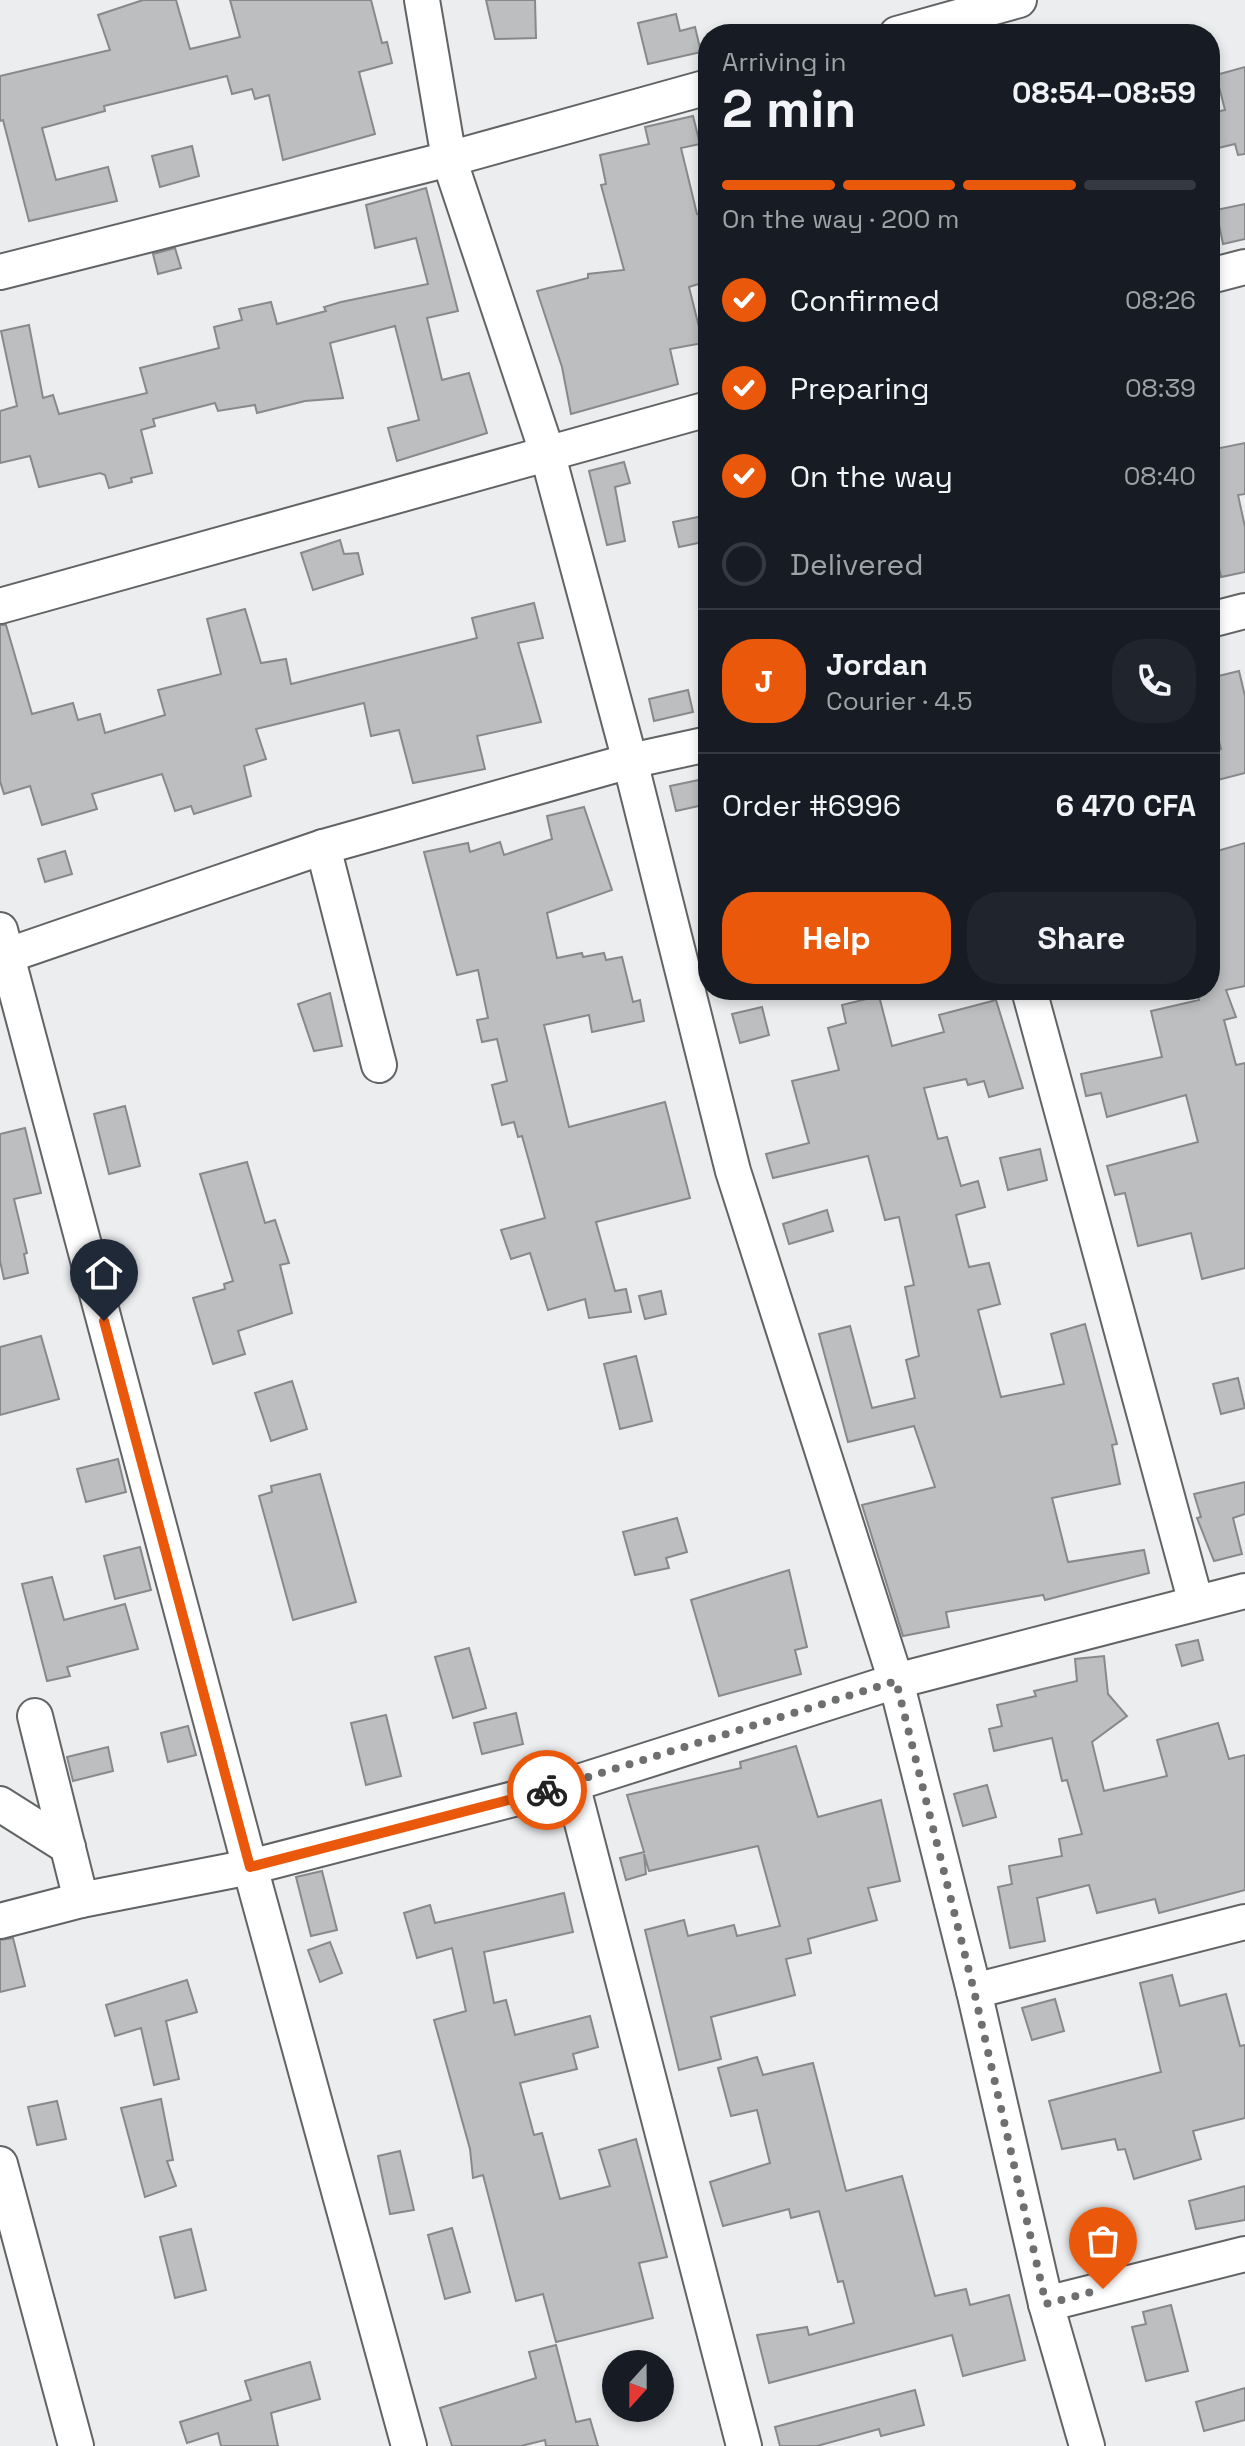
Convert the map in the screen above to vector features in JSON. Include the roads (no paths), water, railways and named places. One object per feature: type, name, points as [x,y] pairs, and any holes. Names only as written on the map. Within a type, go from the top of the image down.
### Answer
[{"type":"street","points":[[422,0],[449,159],[547,452],[630,761],[733,1171],[896,1681],[974,1991],[1046,2304],[1087,2446]]},
{"type":"street","points":[[933,24],[1019,0]]},
{"type":"street","points":[[0,272],[449,159],[698,90]]},
{"type":"street","points":[[1220,273],[1245,267]]},
{"type":"street","points":[[0,606],[698,412]]},
{"type":"street","points":[[1220,617],[1245,611]]},
{"type":"street","points":[[409,2446],[2,948],[323,847],[630,761],[698,746]]},
{"type":"street","points":[[323,847],[379,1065]]},
{"type":"street","points":[[1032,1000],[1196,1603]]},
{"type":"street","points":[[0,1921],[81,1900],[250,1867],[572,1784],[896,1681],[1245,1591]]},
{"type":"street","points":[[35,1716],[81,1900]]},
{"type":"street","points":[[572,1784],[744,2446]]},
{"type":"street","points":[[0,1804],[68,1847]]},
{"type":"street","points":[[974,1991],[1245,1922]]},
{"type":"street","points":[[0,2164],[76,2446]]},
{"type":"street","points":[[1046,2304],[1245,2254]]}]
